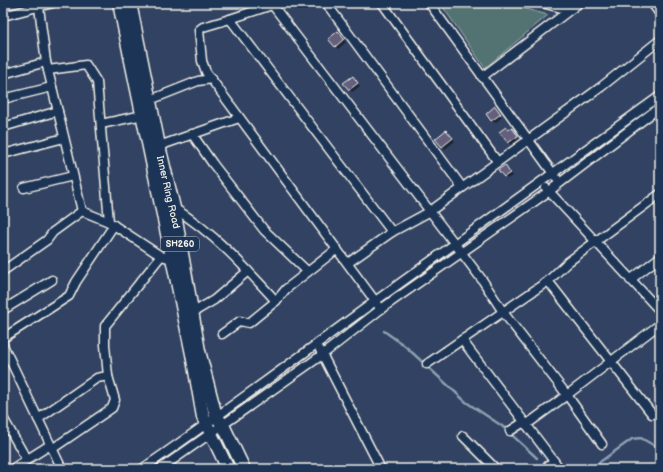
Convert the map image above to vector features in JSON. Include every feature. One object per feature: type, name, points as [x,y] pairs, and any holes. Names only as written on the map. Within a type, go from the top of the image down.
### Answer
[{"type":"highway","name":"Inner Ring Road","points":[[119,3],[134,117],[166,258],[192,354],[203,417],[228,469]]},
{"type":"highway","name":"Inner Ring Road","points":[[130,3],[159,146],[174,208],[199,351],[219,420],[244,469]]},
{"type":"street","points":[[3,16],[53,3]]},
{"type":"street","points":[[326,3],[462,187]]},
{"type":"street","points":[[382,3],[497,161]]},
{"type":"street","points":[[429,3],[527,140],[559,182]]},
{"type":"street","points":[[542,3],[569,10]]},
{"type":"street","points":[[482,77],[579,3]]},
{"type":"street","points":[[380,309],[348,263],[206,72],[202,60],[200,30],[203,27],[272,4],[429,212],[456,244],[503,312],[567,395],[602,444]]},
{"type":"street","points":[[42,5],[47,66],[82,211]]},
{"type":"street","points":[[230,19],[392,232]]},
{"type":"street","points":[[348,263],[392,232],[429,212],[497,161],[601,87],[660,40]]},
{"type":"street","points":[[3,74],[47,66],[86,65],[97,82],[112,223],[69,296],[3,338]]},
{"type":"street","points":[[150,100],[198,82],[212,79]]},
{"type":"street","points":[[3,100],[52,87]]},
{"type":"street","points":[[160,469],[219,420],[318,343],[542,183],[660,96]]},
{"type":"street","points":[[142,469],[208,429],[219,420],[322,355],[380,309],[548,192],[559,182],[660,107]]},
{"type":"street","points":[[3,127],[58,111]]},
{"type":"street","points":[[101,124],[134,117]]},
{"type":"street","points":[[159,146],[239,118]]},
{"type":"street","points":[[192,134],[264,230],[307,272]]},
{"type":"street","points":[[3,154],[64,138]]},
{"type":"street","points":[[24,188],[73,176]]},
{"type":"street","points":[[542,183],[548,192],[597,241],[630,280],[660,311]]},
{"type":"street","points":[[427,364],[548,281],[568,262],[660,194]]},
{"type":"street","points":[[174,208],[196,222],[233,253],[276,301]]},
{"type":"street","points":[[12,469],[51,447],[112,408],[115,400],[108,376],[105,345],[106,326],[166,258],[112,223],[82,211]]},
{"type":"street","points":[[3,271],[47,240],[52,232],[82,211]]},
{"type":"street","points":[[222,334],[240,322],[250,323],[276,301],[286,289],[337,249]]},
{"type":"street","points":[[630,280],[660,257]]},
{"type":"street","points":[[192,313],[214,300],[248,271]]},
{"type":"street","points":[[3,310],[52,280]]},
{"type":"street","points":[[548,281],[610,363],[652,414]]},
{"type":"street","points":[[510,431],[525,423],[567,395],[660,324]]},
{"type":"street","points":[[463,339],[560,469]]},
{"type":"street","points":[[318,343],[322,355],[381,469]]},
{"type":"street","points":[[3,345],[62,469]]},
{"type":"street","points":[[38,419],[97,378],[108,376]]},
{"type":"street","points":[[3,418],[27,460]]},
{"type":"street","points":[[463,436],[496,469]]},
{"type":"street","points":[[544,469],[554,461]]},
{"type":"green space","points":[[440,3],[504,3],[548,15],[485,68]]},
{"type":"building","points":[[338,31],[344,39],[335,47],[328,39]]},
{"type":"building","points":[[353,76],[358,83],[349,90],[343,83]]},
{"type":"building","points":[[495,106],[501,114],[491,121],[486,114]]},
{"type":"building","points":[[506,127],[508,130],[512,128],[518,136],[508,143],[499,132]]},
{"type":"building","points":[[446,130],[453,138],[442,147],[435,139]]},
{"type":"building","points":[[505,165],[510,173],[504,177],[498,170]]},
{"type":"waterway","points":[[384,331],[405,346],[466,402],[502,426],[537,458]]},
{"type":"waterway","points":[[590,469],[632,439],[641,438],[660,449]]}]
